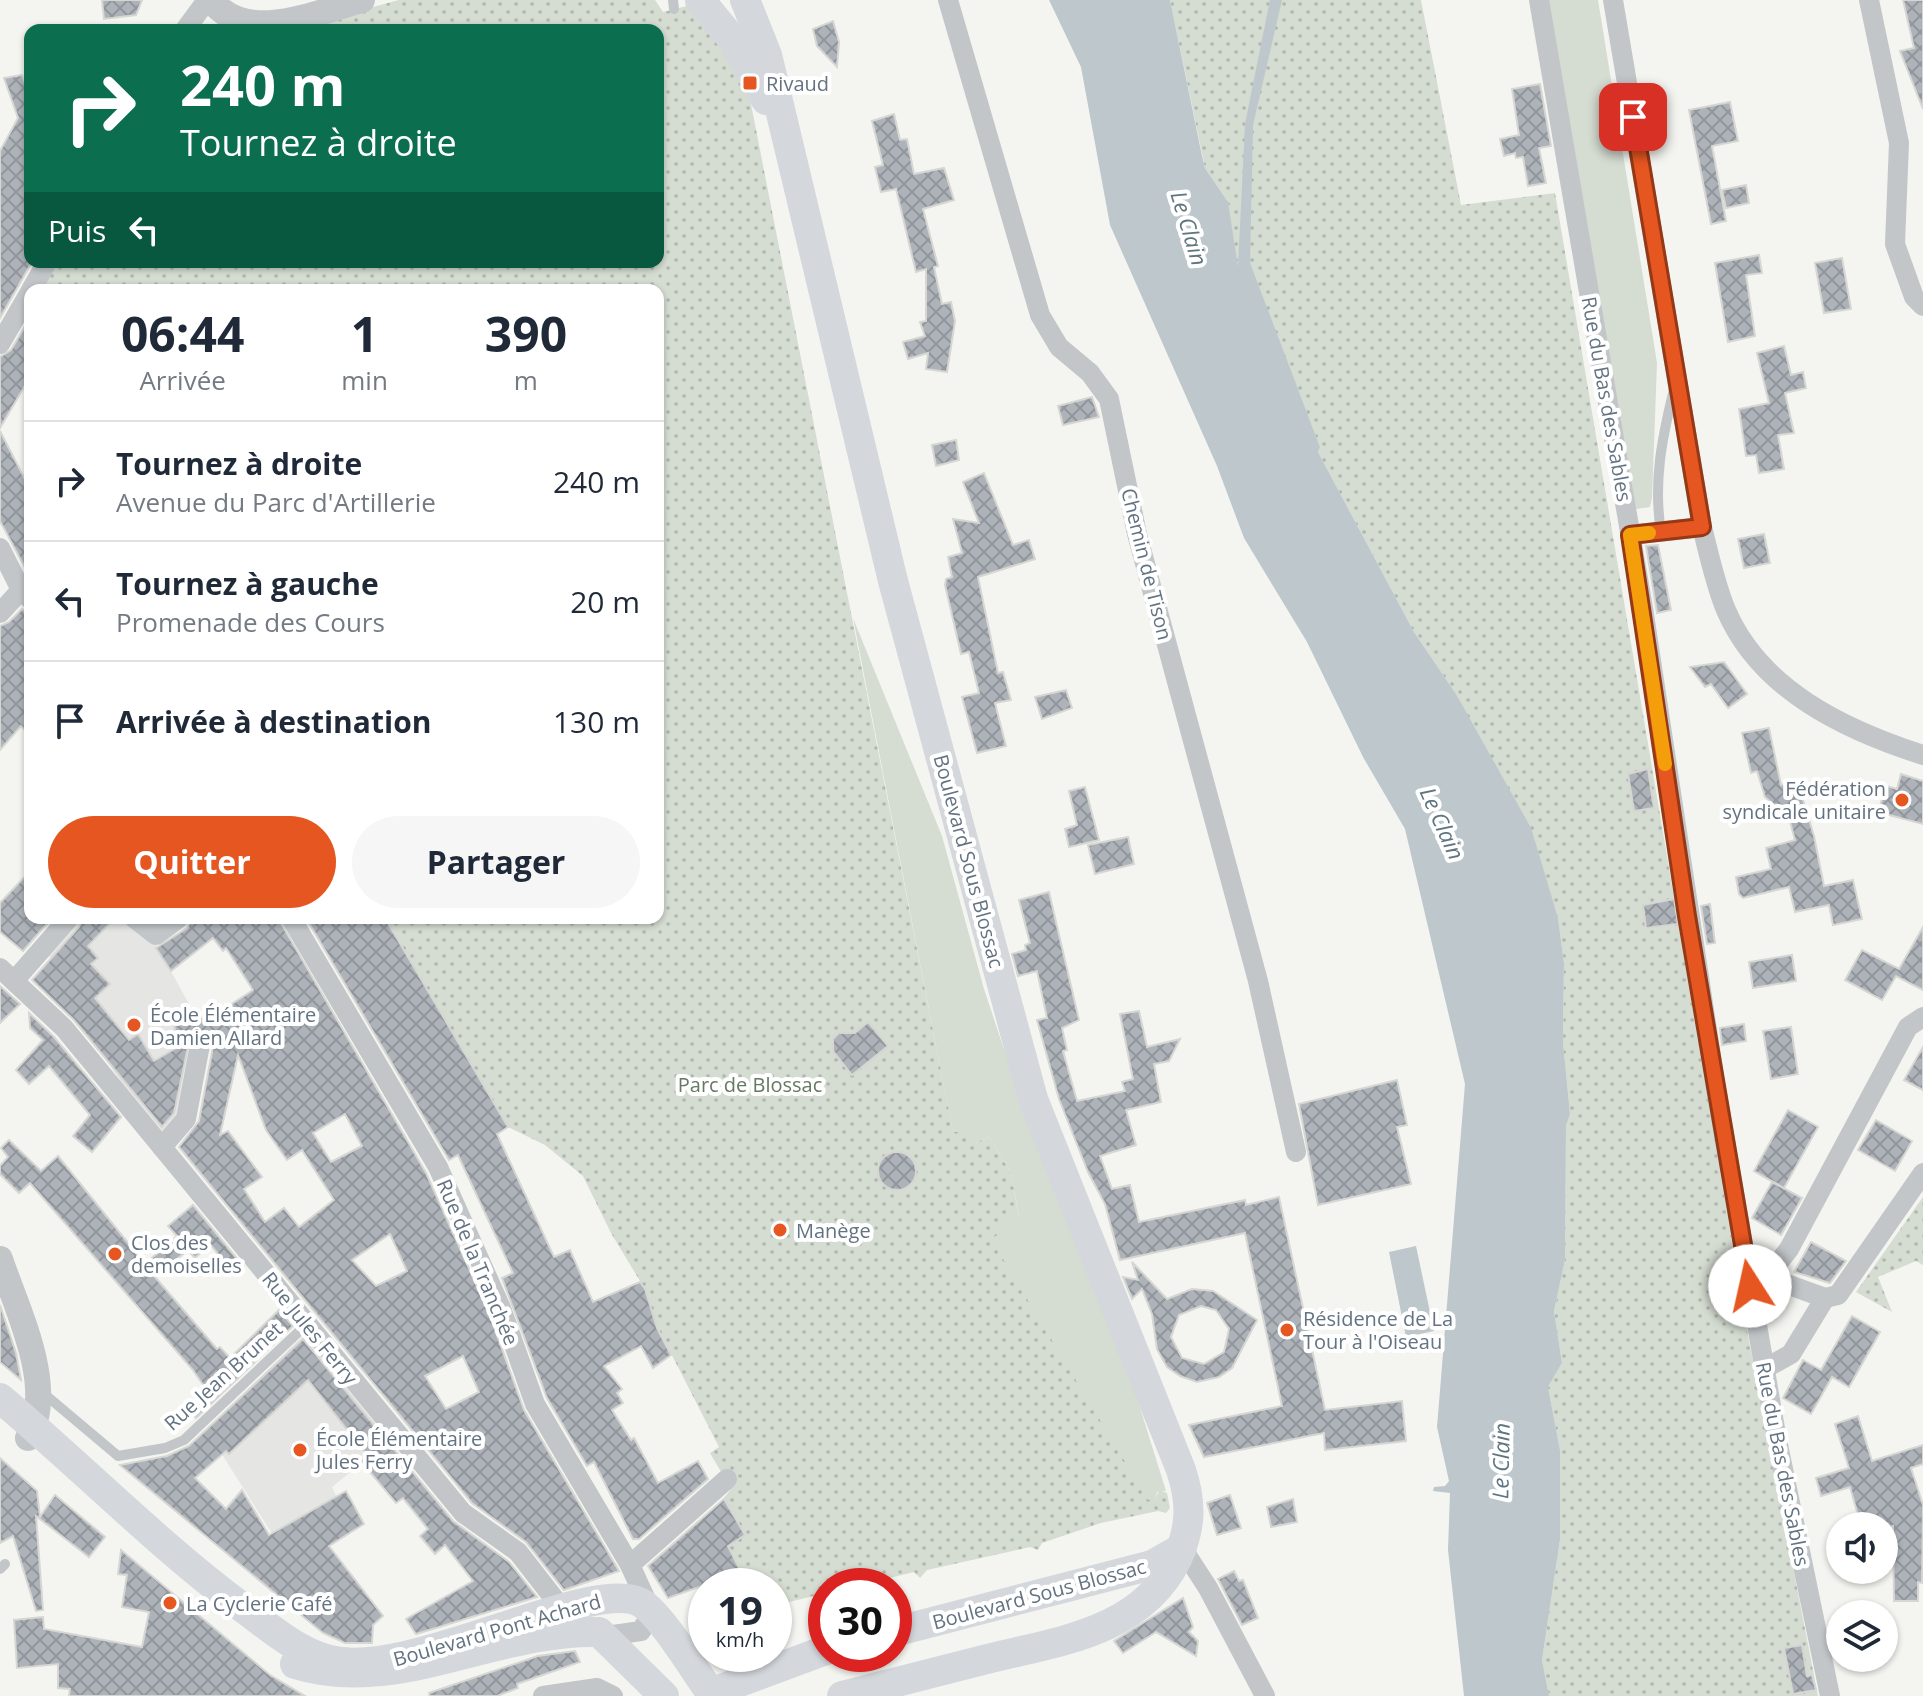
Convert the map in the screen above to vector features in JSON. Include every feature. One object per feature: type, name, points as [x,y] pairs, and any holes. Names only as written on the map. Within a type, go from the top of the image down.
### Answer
[{"type":"main road","name":"Boulevard Sous Blossac","points":[[745,0],[767,55],[789,158],[893,581],[1033,1099],[1187,1488],[1189,1522],[1182,1548],[1157,1590],[1119,1621],[1076,1637],[842,1696]]},
{"type":"main road","name":"Boulevard Sous Blossac","points":[[682,3],[732,39],[763,92],[789,158]]},
{"type":"main road","name":"Boulevard Pont Achard","points":[[0,1398],[53,1460],[84,1475],[216,1588],[289,1660],[331,1682],[363,1686],[432,1676],[552,1635],[586,1632],[606,1636],[664,1696]]},
{"type":"main road","name":"Boulevard Pont Achard","points":[[0,1415],[31,1433]]},
{"type":"main road","name":"Boulevard Sous Blossac","points":[[912,1627],[1152,1565],[1182,1548]]},
{"type":"main road","name":"Boulevard Pont Achard","points":[[216,1588],[310,1653],[356,1663],[383,1661],[439,1649],[563,1610],[621,1597],[634,1600],[652,1613]]},
{"type":"main road","points":[[652,1613],[712,1695],[765,1672]]},
{"type":"main road","points":[[750,1696],[778,1672]]},
{"type":"street","points":[[190,24],[209,0],[234,19],[257,24],[362,0]]},
{"type":"street","name":"Chemin de Tison","points":[[948,0],[1040,315],[1059,347],[1090,373],[1109,399],[1137,534],[1258,981],[1296,1152]]},
{"type":"street","name":"Rue du Bas des Sables","points":[[1539,0],[1630,535],[1687,916],[1759,1281],[1764,1369],[1830,1696]]},
{"type":"street","points":[[1613,0],[1702,527],[1725,609],[1739,635],[1767,671],[1827,716],[1923,755]]},
{"type":"street","points":[[1869,0],[1899,143],[1895,244],[1914,297],[1923,306]]},
{"type":"street","points":[[0,344],[24,302]]},
{"type":"street","points":[[1630,535],[1702,527]]},
{"type":"street","points":[[0,548],[24,592]]},
{"type":"street","points":[[0,613],[24,595]]},
{"type":"street","points":[[7,974],[62,924]]},
{"type":"street","points":[[142,924],[156,935],[171,924]]},
{"type":"street","name":"Rue de la Tranchée","points":[[295,924],[438,1167],[501,1308],[535,1404],[630,1565],[652,1613]]},
{"type":"street","name":"Rue Jules Ferry","points":[[7,974],[64,1028],[463,1513],[518,1552],[563,1610]]},
{"type":"street","points":[[1923,1017],[1908,1027],[1796,1237],[1759,1281],[1825,1298],[1838,1295],[1923,1173]]},
{"type":"street","points":[[162,1147],[186,1119],[200,1045]]},
{"type":"street","points":[[0,1259],[29,1344],[40,1391],[40,1412],[31,1433]]},
{"type":"street","points":[[1764,1369],[1791,1354],[1825,1298]]},
{"type":"street","points":[[630,1565],[727,1479]]},
{"type":"street","points":[[1182,1548],[1208,1588],[1265,1696]]},
{"type":"street","name":"Boulevard Pont Achard","points":[[606,1636],[641,1631],[652,1613]]},
{"type":"street","points":[[543,1696],[597,1688],[613,1696]]},
{"type":"lane","points":[[1661,532],[1655,499],[1660,449],[1676,380]]},
{"type":"lane","name":"Rue Jean Brunet","points":[[40,1391],[118,1456],[165,1448],[184,1440],[307,1324]]},
{"type":"shaded area","name":"École Élémentaire Damien Allard","points":[[75,924],[129,924],[157,946],[189,1004],[190,1058],[179,1117],[162,1133],[134,1103],[105,1057],[71,1016],[110,983],[82,953],[65,970],[47,955]]},
{"type":"shaded area","name":"École Élémentaire Jules Ferry","points":[[304,1335],[390,1440],[332,1487],[353,1531],[293,1567],[206,1429]]},
{"type":"green space","name":"Parc de Blossac","points":[[399,0],[655,0],[663,12],[687,6],[710,31],[749,94],[953,1132],[962,1132],[975,1143],[989,1137],[1011,1173],[1019,1217],[1005,1218],[999,1234],[991,1239],[1148,1500],[1156,1498],[1159,1490],[1167,1493],[1170,1508],[1166,1513],[1158,1511],[1101,1523],[1042,1543],[1038,1550],[1030,1547],[927,1570],[920,1578],[912,1572],[912,1568],[808,1568],[808,1597],[792,1601],[792,1568],[739,1568],[728,1545],[745,1535],[724,1498],[731,1489],[710,1453],[719,1447],[657,1326],[640,1281],[611,1233],[583,1176],[545,1145],[508,1127],[389,924],[664,924],[664,284],[45,284],[55,268],[664,268],[664,24],[310,24]]},
{"type":"green space","points":[[1170,0],[1421,0],[1461,205],[1555,193],[1747,1330],[1818,1696],[1549,1696],[1542,1660],[1560,1540],[1560,1450],[1548,1387],[1562,1363],[1554,1311],[1565,1260],[1566,1126],[1570,1114],[1563,1042],[1564,963],[1558,918],[1545,878],[1456,694],[1414,632],[1318,452],[1320,447],[1252,271],[1235,265],[1228,202],[1205,168]]},
{"type":"green space","points":[[1547,0],[1598,0],[1657,363],[1650,507],[1636,509]]},
{"type":"green space","points":[[853,618],[942,836],[984,989],[1023,1107],[1126,1363],[1166,1491],[1157,1492],[1156,1498],[1148,1501],[990,1239],[1005,1218],[1019,1216],[1011,1173],[989,1137],[975,1143],[953,1133]]},
{"type":"green space","points":[[1923,1197],[1923,1265],[1916,1261],[1878,1277],[1892,1312],[1856,1292]]},
{"type":"water","name":"Le Clain","points":[[1049,0],[1170,0],[1205,168],[1228,202],[1238,267],[1245,124],[1270,0],[1282,0],[1253,125],[1250,263],[1320,447],[1318,452],[1414,632],[1456,694],[1531,828],[1558,918],[1564,963],[1563,1042],[1570,1114],[1566,1126],[1565,1260],[1554,1311],[1562,1363],[1548,1387],[1560,1450],[1560,1540],[1542,1660],[1549,1696],[1464,1696],[1448,1550],[1450,1493],[1433,1491],[1434,1487],[1445,1486],[1449,1481],[1437,1427],[1465,1084],[1405,829],[1363,757],[1307,642],[1244,538],[1217,466],[1110,225],[1081,67]]},
{"type":"water","points":[[1416,1246],[1434,1331],[1406,1337],[1389,1252]]},
{"type":"building","points":[[102,0],[142,0],[136,15],[104,19]]},
{"type":"building","points":[[1903,0],[1923,0],[1923,109],[1900,51],[1914,48]]},
{"type":"building","points":[[833,21],[839,42],[837,67],[817,46],[813,29]]},
{"type":"building","points":[[22,75],[24,81],[24,268],[29,268],[0,318],[0,151],[18,118],[4,78]]},
{"type":"building","points":[[1540,84],[1551,146],[1539,148],[1546,183],[1528,186],[1523,157],[1516,158],[1515,153],[1504,156],[1500,139],[1519,135],[1512,89]]},
{"type":"building","points":[[1730,102],[1738,141],[1712,146],[1726,221],[1711,224],[1689,110]]},
{"type":"building","points":[[894,114],[900,140],[907,139],[914,174],[944,168],[954,200],[923,209],[938,266],[934,267],[942,304],[951,302],[955,321],[947,372],[926,369],[928,353],[908,359],[903,342],[925,336],[920,322],[926,321],[926,269],[916,272],[896,189],[881,192],[875,167],[883,165],[872,121]]},
{"type":"building","points":[[1746,185],[1749,203],[1726,208],[1722,190]]},
{"type":"building","points":[[1759,255],[1762,273],[1746,275],[1755,336],[1728,342],[1715,263]]},
{"type":"building","points":[[1842,258],[1851,309],[1824,313],[1815,263]]},
{"type":"building","points":[[24,328],[24,387],[0,428],[0,357],[11,350]]},
{"type":"building","points":[[1784,346],[1791,375],[1803,372],[1806,388],[1785,393],[1794,433],[1778,435],[1784,469],[1759,473],[1756,455],[1746,456],[1739,409],[1769,403],[1757,353]]},
{"type":"building","points":[[1092,397],[1099,417],[1063,425],[1058,406]]},
{"type":"building","points":[[0,431],[24,477],[24,566],[0,521]]},
{"type":"building","points":[[956,440],[959,460],[936,466],[932,445]]},
{"type":"building","points":[[984,473],[1013,545],[1029,540],[1035,559],[978,577],[998,673],[1003,672],[1011,700],[995,703],[1006,746],[977,753],[962,697],[979,693],[969,652],[961,654],[945,585],[946,579],[952,577],[948,557],[962,553],[953,519],[979,523],[963,482]]},
{"type":"building","points":[[1764,534],[1770,563],[1744,568],[1738,539]]},
{"type":"building","points":[[1658,545],[1671,610],[1657,613],[1646,546]]},
{"type":"building","points":[[22,609],[24,610],[24,729],[21,726],[0,750],[0,626]]},
{"type":"building","points":[[1724,662],[1747,694],[1728,708],[1711,684],[1705,687],[1690,667]]},
{"type":"building","points":[[1066,690],[1072,708],[1042,719],[1035,697]]},
{"type":"building","points":[[1769,728],[1781,785],[1797,780],[1814,836],[1824,886],[1853,880],[1862,919],[1833,925],[1829,905],[1795,912],[1789,887],[1743,898],[1739,894],[1736,877],[1771,869],[1766,848],[1795,840],[1789,818],[1765,797],[1757,771],[1751,773],[1742,733]]},
{"type":"building","points":[[1648,769],[1654,808],[1634,811],[1628,774]]},
{"type":"building","name":"Fédération syndicale unitaire","points":[[1901,774],[1923,781],[1923,824],[1878,812],[1886,786],[1897,789]]},
{"type":"building","points":[[1085,787],[1099,840],[1069,847],[1065,829],[1077,825],[1069,791]]},
{"type":"building","points":[[1128,837],[1134,864],[1095,874],[1088,845]]},
{"type":"building","points":[[24,877],[24,924],[47,924],[23,951],[0,932],[0,903]]},
{"type":"building","name":"Résidence de La Tour à l'Oiseau","points":[[1049,892],[1079,1020],[1062,1028],[1067,1050],[1063,1051],[1077,1101],[1125,1091],[1122,1082],[1133,1079],[1120,1014],[1139,1011],[1147,1047],[1180,1039],[1169,1061],[1154,1064],[1161,1102],[1126,1110],[1136,1145],[1100,1156],[1112,1189],[1130,1185],[1139,1222],[1245,1200],[1246,1205],[1279,1197],[1325,1410],[1402,1401],[1406,1441],[1325,1450],[1324,1433],[1204,1457],[1189,1425],[1282,1406],[1245,1233],[1120,1260],[1105,1204],[1088,1172],[1059,1099],[1037,1020],[1047,1018],[1037,971],[1018,976],[1012,954],[1026,950],[1025,945],[1030,943],[1019,900]]},
{"type":"building","points":[[1674,899],[1678,924],[1646,928],[1643,905]]},
{"type":"building","points":[[1710,904],[1715,943],[1707,944],[1701,906]]},
{"type":"building","points":[[80,924],[109,924],[88,946],[98,958],[91,964],[110,984],[95,998],[129,1040],[138,1034],[154,1061],[176,1048],[174,1018],[218,1013],[253,990],[226,948],[223,951],[213,938],[171,971],[156,948],[189,924],[281,924],[426,1173],[489,1313],[524,1410],[619,1571],[564,1590],[526,1542],[472,1503],[179,1147],[199,1121],[213,1047],[209,1036],[196,1033],[190,1037],[174,1113],[162,1127],[74,1020],[32,980]],"holes":[[[238,1055],[266,1130],[287,1160],[302,1150],[334,1200],[299,1227],[284,1208],[265,1222],[244,1189],[262,1177],[228,1131],[220,1135]],[[345,1114],[362,1146],[331,1162],[313,1133]],[[390,1234],[407,1271],[376,1286],[352,1260]],[[463,1356],[479,1392],[446,1409],[425,1376]]]},
{"type":"building","points":[[310,924],[389,924],[508,1127],[497,1134],[554,1257],[570,1250],[593,1302],[640,1282],[645,1289],[657,1328],[671,1355],[653,1368],[641,1346],[604,1366],[622,1389],[617,1393],[623,1403],[612,1410],[631,1440],[634,1438],[658,1483],[698,1461],[708,1479],[639,1539],[633,1539],[594,1462],[587,1466],[547,1398],[502,1278],[513,1273],[458,1155],[449,1160]]},
{"type":"building","points":[[1923,927],[1923,990],[1896,976],[1882,1000],[1845,980],[1862,950],[1899,969]]},
{"type":"building","points":[[1792,955],[1796,981],[1753,988],[1749,962]]},
{"type":"building","points":[[0,986],[20,1004],[0,1023]]},
{"type":"building","points":[[29,1013],[54,1037],[121,1117],[92,1152],[73,1136],[90,1115],[49,1066],[29,1084],[16,1070],[43,1040],[30,1028]]},
{"type":"building","points":[[868,1022],[888,1046],[852,1075],[833,1051],[833,1039],[839,1033],[855,1033]]},
{"type":"building","points":[[1744,1024],[1746,1041],[1722,1045],[1720,1028]]},
{"type":"building","points":[[1791,1027],[1798,1074],[1771,1079],[1763,1031]]},
{"type":"building","points":[[1923,1047],[1923,1090],[1904,1080]]},
{"type":"building","points":[[1397,1080],[1407,1125],[1397,1127],[1411,1184],[1318,1205],[1299,1104]]},
{"type":"building","points":[[1788,1110],[1818,1127],[1784,1188],[1754,1171]]},
{"type":"building","points":[[1876,1120],[1912,1141],[1895,1171],[1858,1150]]},
{"type":"building","name":"Clos des demoiselles","points":[[9,1140],[41,1171],[58,1156],[145,1264],[177,1236],[168,1226],[193,1205],[243,1266],[234,1274],[210,1244],[195,1258],[188,1250],[155,1277],[217,1349],[220,1347],[230,1358],[279,1310],[293,1326],[196,1418],[191,1412],[210,1395],[193,1370],[30,1183],[19,1193],[0,1174],[0,1166],[8,1157],[1,1148]]},
{"type":"building","points":[[897,1152],[911,1157],[916,1171],[911,1185],[897,1190],[883,1185],[878,1171],[883,1157]]},
{"type":"building","points":[[1772,1182],[1802,1198],[1781,1235],[1752,1218]]},
{"type":"building","points":[[1811,1242],[1846,1261],[1830,1283],[1794,1272]]},
{"type":"building","points":[[1132,1262],[1167,1299],[1192,1289],[1213,1291],[1257,1320],[1232,1368],[1219,1377],[1197,1382],[1167,1367],[1157,1349],[1152,1314],[1142,1289],[1132,1299],[1123,1277],[1138,1280]],"holes":[[[1201,1306],[1216,1310],[1229,1329],[1224,1352],[1204,1364],[1182,1358],[1171,1337],[1179,1315]]]},
{"type":"building","points":[[0,1305],[16,1353],[21,1380],[0,1362]]},
{"type":"building","points":[[1852,1316],[1880,1332],[1849,1387],[1832,1377],[1811,1414],[1783,1398],[1803,1360],[1821,1370]]},
{"type":"building","points":[[303,1339],[453,1521],[509,1562],[537,1597],[416,1634],[406,1619],[473,1581],[445,1545],[435,1554],[420,1536],[428,1529],[403,1498],[396,1503],[360,1460],[367,1455],[308,1380],[229,1454],[226,1451],[195,1478],[226,1509],[242,1490],[269,1535],[346,1491],[364,1524],[329,1546],[383,1616],[373,1625],[372,1643],[345,1643],[323,1633],[120,1465],[167,1456],[189,1446]]},
{"type":"building","points":[[1858,1416],[1872,1461],[1923,1445],[1923,1464],[1911,1468],[1923,1505],[1922,1583],[1918,1582],[1918,1601],[1894,1600],[1894,1584],[1898,1584],[1898,1512],[1857,1512],[1850,1487],[1821,1496],[1816,1478],[1849,1468],[1835,1424]]},
{"type":"building","points":[[0,1458],[37,1491],[40,1517],[55,1495],[105,1537],[89,1557],[36,1516],[43,1610],[36,1611],[13,1536],[0,1543]]},
{"type":"building","points":[[1230,1495],[1241,1528],[1217,1535],[1207,1503]]},
{"type":"building","points":[[724,1499],[745,1535],[728,1546],[739,1568],[688,1568],[688,1591],[668,1598],[648,1566]]},
{"type":"building","points":[[1293,1499],[1297,1522],[1271,1527],[1267,1507]]},
{"type":"building","points":[[121,1550],[270,1675],[305,1696],[69,1696],[70,1689],[58,1688],[58,1664],[17,1668],[14,1620],[43,1617],[44,1629],[142,1647],[149,1612],[122,1607],[127,1575],[118,1574]]},
{"type":"building","points":[[1234,1571],[1239,1581],[1243,1580],[1258,1618],[1242,1625],[1218,1579]]},
{"type":"building","points":[[1183,1598],[1193,1627],[1189,1632],[1198,1641],[1196,1656],[1156,1632],[1123,1653],[1114,1641]]},
{"type":"building","points":[[1802,1645],[1807,1676],[1812,1675],[1816,1690],[1793,1694],[1784,1648]]},
{"type":"building","points":[[575,1651],[580,1662],[517,1684],[518,1688],[497,1696],[430,1696],[429,1693],[538,1656]]},
{"type":"slow traffic","points":[[1649,533],[1630,535],[1665,764]]},
{"type":"place","name":"Rivaud","points":[[750,83]]},
{"type":"place","name":"Fédération syndicale unitaire","points":[[1902,800]]},
{"type":"place","name":"École Élémentaire Damien Allard","points":[[134,1025]]},
{"type":"place","name":"Manège","points":[[780,1230]]},
{"type":"place","name":"Clos des demoiselles","points":[[115,1254]]},
{"type":"place","name":"Résidence de La Tour à l'Oiseau","points":[[1287,1330]]},
{"type":"place","name":"École Élémentaire Jules Ferry","points":[[300,1450]]},
{"type":"place","name":"La Cyclerie Café","points":[[170,1603]]},
{"type":"route","points":[[1633,117],[1702,527],[1630,535],[1687,916],[1750,1286]]}]
